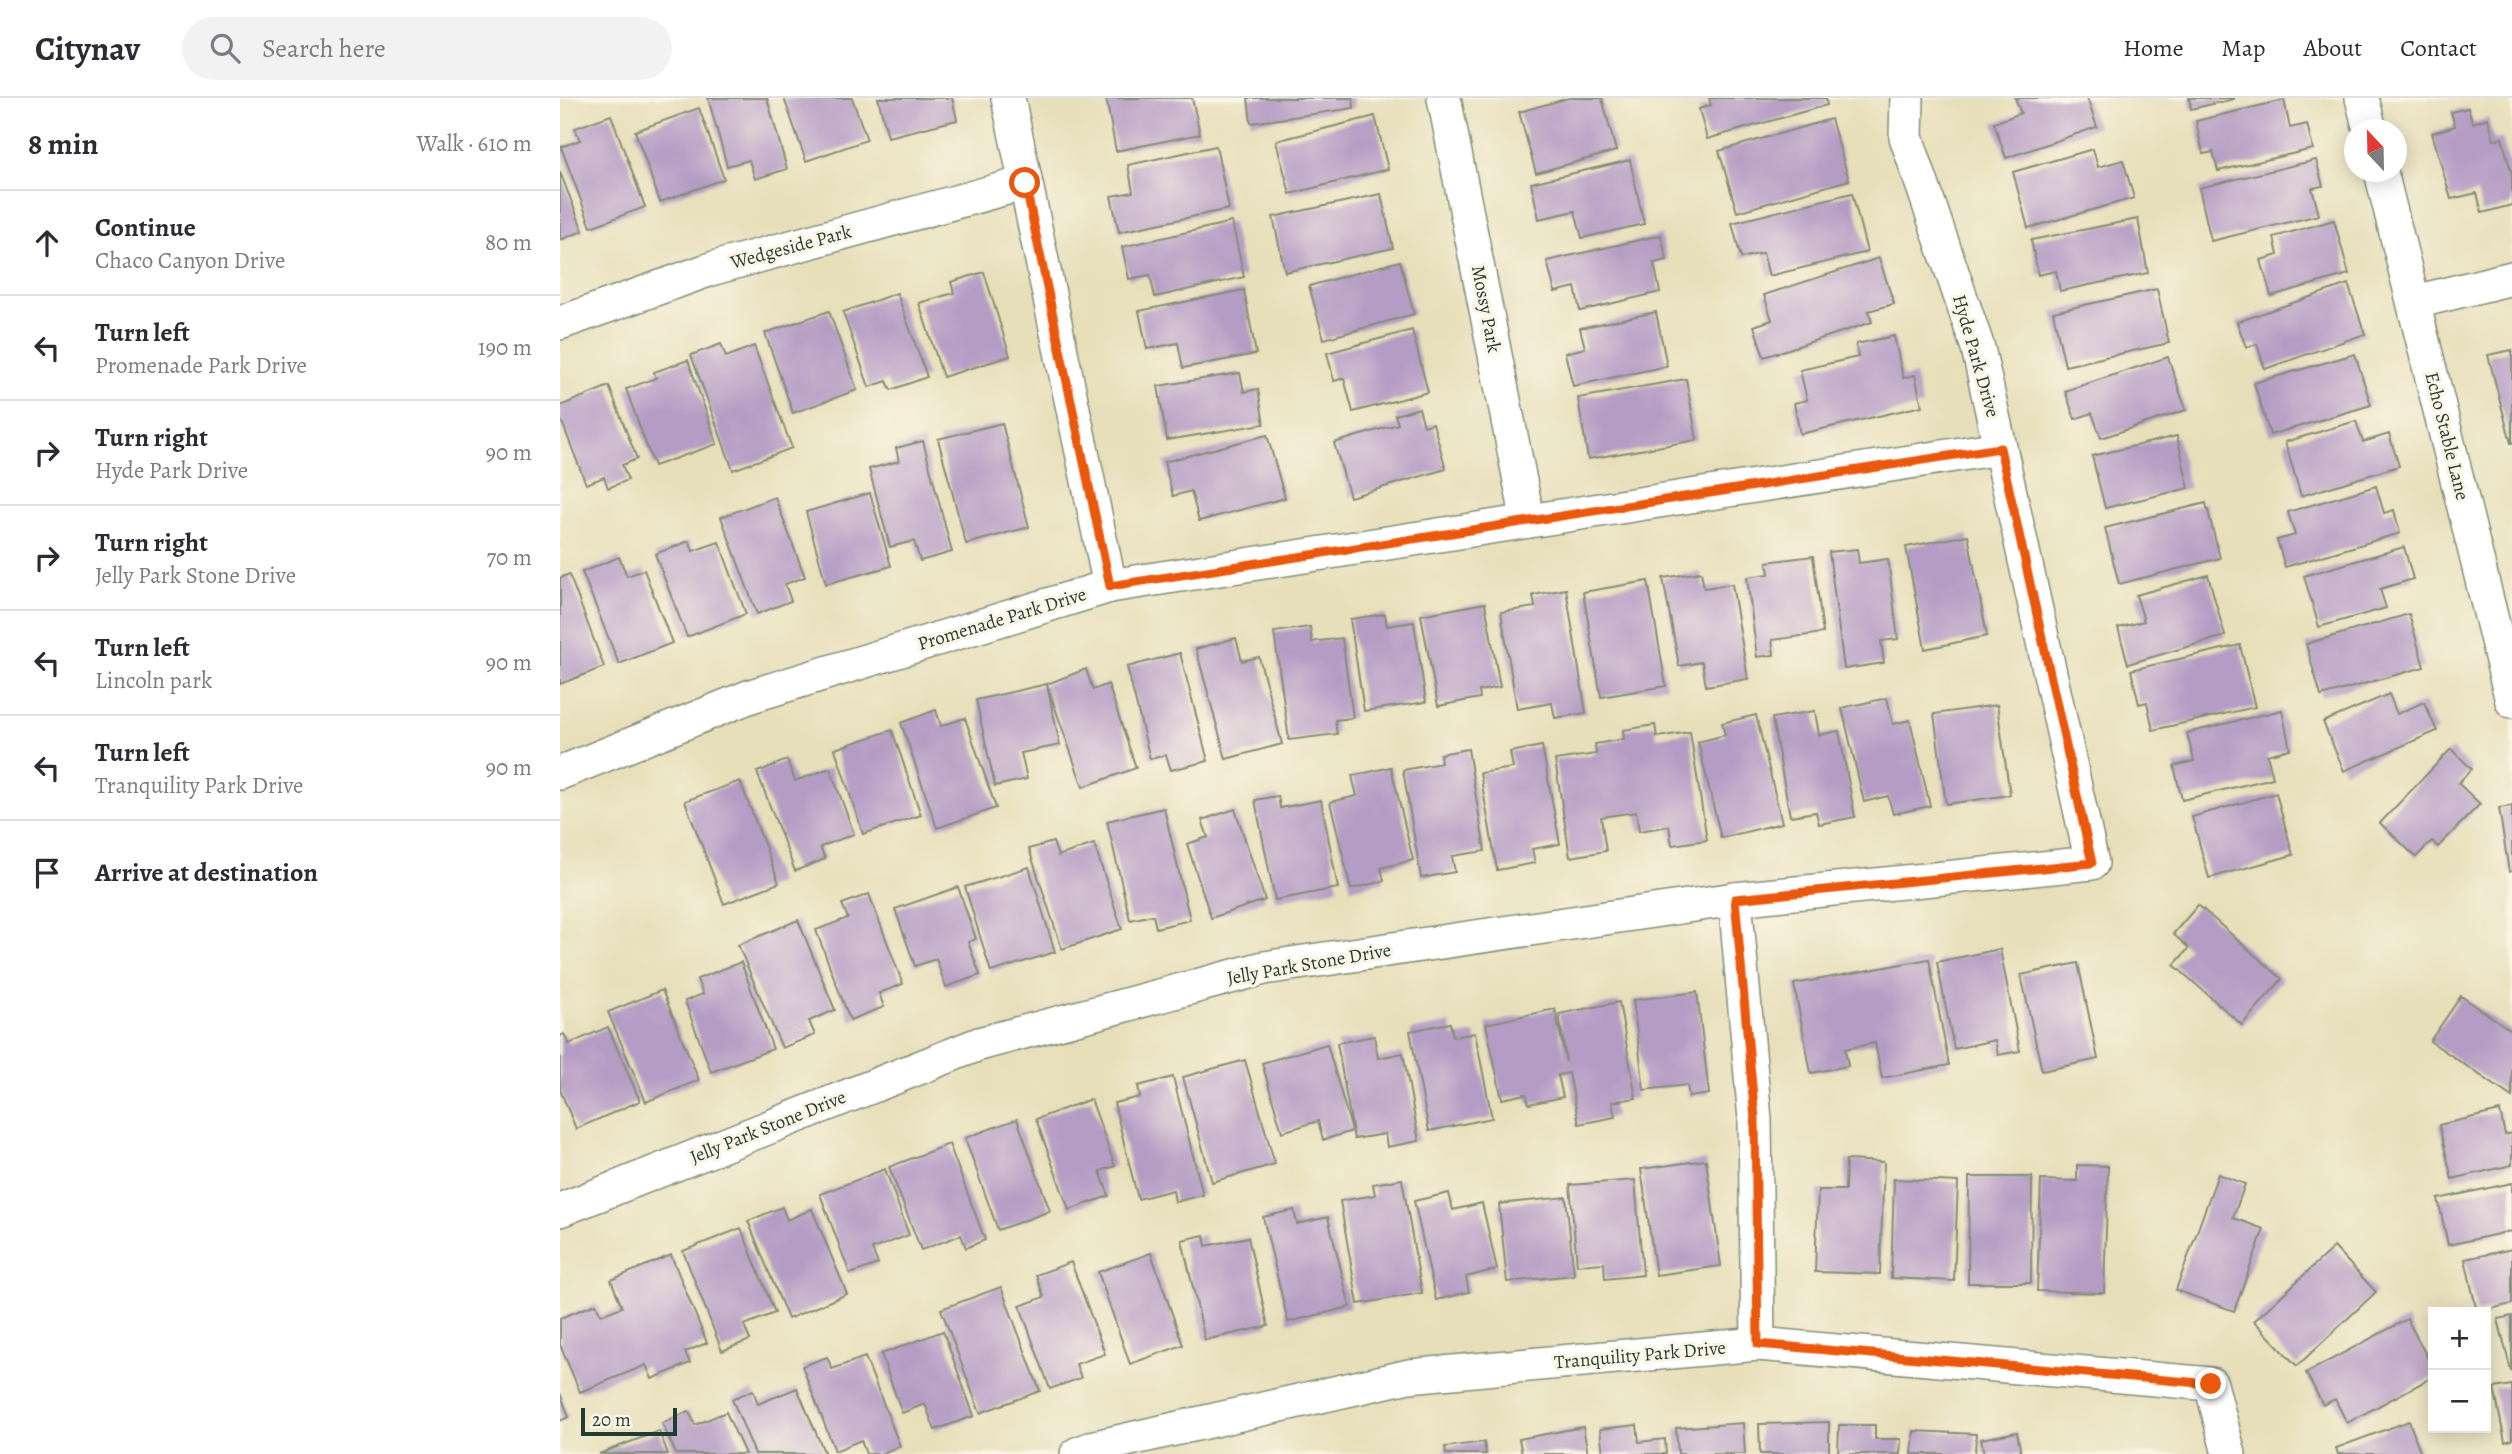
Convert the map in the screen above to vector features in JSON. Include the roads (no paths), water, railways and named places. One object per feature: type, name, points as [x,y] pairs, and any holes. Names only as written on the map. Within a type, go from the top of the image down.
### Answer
[{"type":"street","points":[[1007,98],[1110,586]]},
{"type":"street","name":"Mossy Park","points":[[1444,98],[1528,521]]},
{"type":"street","name":"Hyde Park Drive","points":[[1907,98],[1906,137],[1978,348],[2092,863]]},
{"type":"street","points":[[2362,98],[2367,119]]},
{"type":"street","name":"Echo Stable Lane","points":[[2384,182],[2512,701]]},
{"type":"street","name":"Wedgeside Park","points":[[560,323],[714,268],[1025,183]]},
{"type":"street","points":[[2415,302],[2512,278]]},
{"type":"street","name":"Promenade Park Drive","points":[[560,773],[751,696],[1110,586],[2000,448]]},
{"type":"street","name":"Jelly Park Stone Drive","points":[[560,1210],[979,1044],[1238,975],[1278,966],[1735,899],[2092,863]]},
{"type":"street","points":[[1735,899],[1755,1119],[1758,1344]]},
{"type":"street","name":"Tranquility Park Drive","points":[[1077,1454],[1095,1447],[1409,1376],[1758,1344],[2211,1384],[2229,1454]]}]
